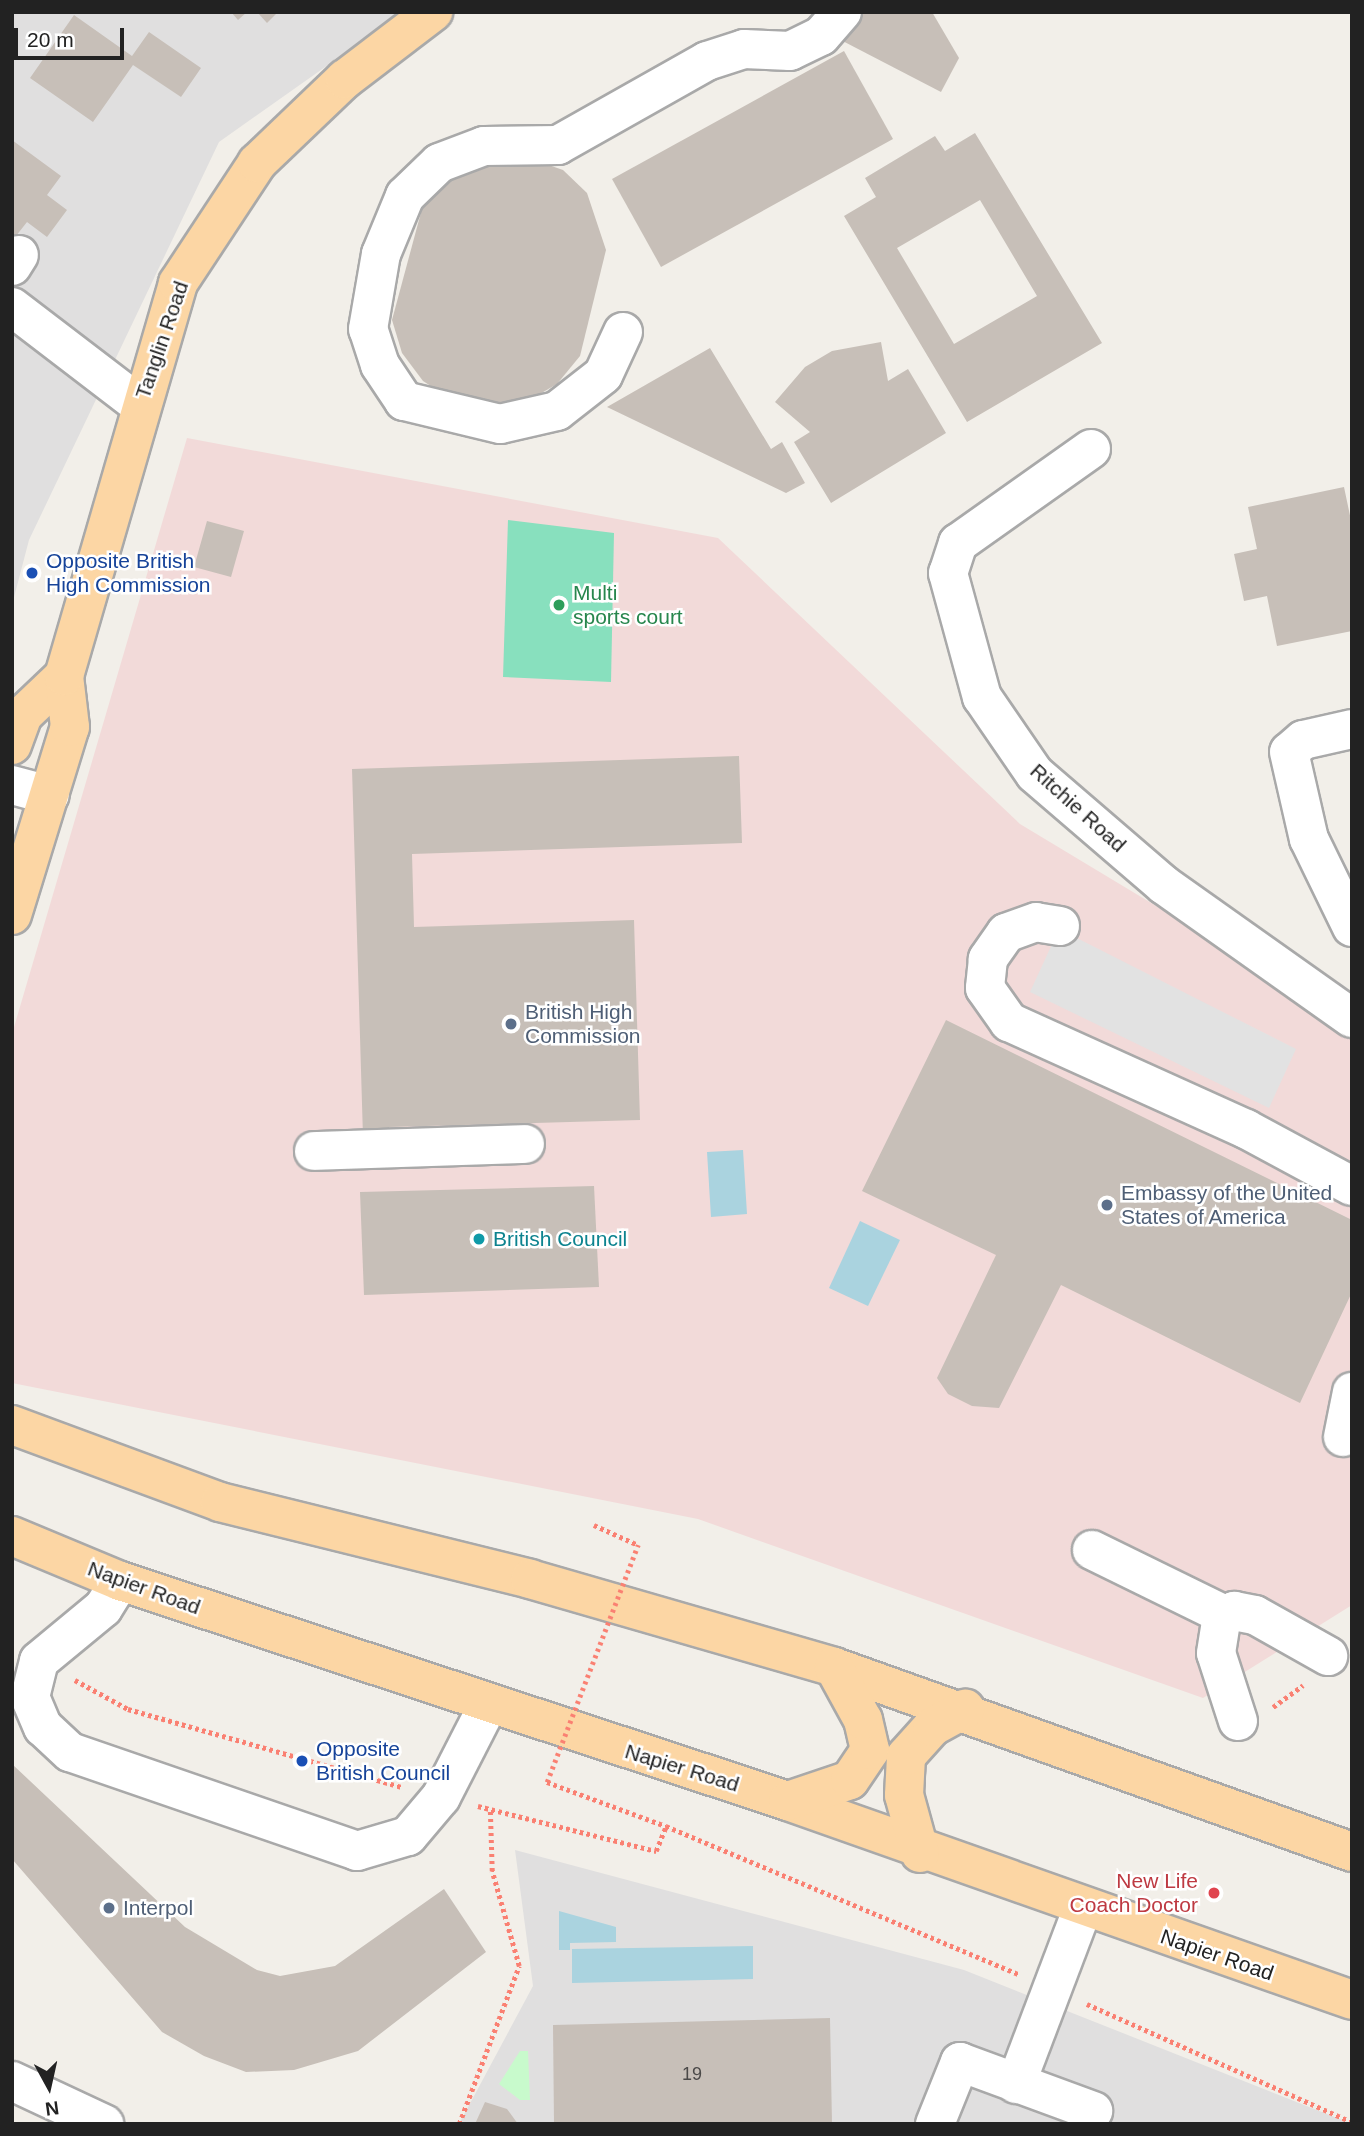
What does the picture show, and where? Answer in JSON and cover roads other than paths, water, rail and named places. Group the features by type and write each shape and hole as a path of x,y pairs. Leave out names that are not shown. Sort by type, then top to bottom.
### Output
{"main road":[{"name":"Tanglin Road","path":"12,915 70,727 64,676 140,405 178,283 257,163 345,79 433,12"},
{"path":"12,745 23,715 64,676"},
{"path":"12,1425 220,1502 530,1579 834,1667 965,1709 1352,1852"},
{"name":"Napier Road","path":"12,1536 120,1581 487,1707 788,1801 920,1853 1352,2000"},
{"path":"788,1801 850,1780 870,1750 863,1720 834,1667"},
{"path":"920,1853 904,1795 906,1756 932,1727 965,1709"}],"street":[{"path":"623,332 603,375 556,411 500,424 404,401 380,365 368,329 381,254 405,196 439,163 484,146 558,145 707,61 744,49 790,51 821,36 842,12"},
{"path":"12,307 140,405"},
{"name":"Ritchie Road","path":"1091,449 958,543 947,572 982,697 1035,774 1164,885 1352,1018"},
{"path":"1352,729 1303,740 1289,752 1309,839 1352,927"},
{"path":"12,785 50,795"},
{"path":"1060,926 1036,922 1006,933 988,958 985,988 1009,1023 1246,1129 1352,1186"},
{"path":"314,1151 526,1144"},
{"path":"1343,1437 1352,1392"},
{"path":"1092,1550 1227,1616 1255,1615 1285,1626 1320,1667"},
{"path":"120,1581 103,1608 39,1661 30,1697 43,1727 70,1752 357,1851 408,1836 440,1797 487,1707"},
{"path":"1227,1616 1221,1620 1216,1653 1253,1716"},
{"path":"1016,2084 1082,1910"},
{"path":"935,2124 960,2063 1093,2111"},
{"path":"12,2081 104,2124"}],"water":[{"path":"743,1150 747,1214 711,1217 707,1152"},
{"path":"860,1221 900,1240 868,1306 829,1288"},
{"path":"559,1911 616,1927 616,1942 570,1943 570,1950 559,1950"},
{"path":"753,1946 753,1979 572,1983 572,1949"}],"place":[{"name":"Opposite British High Commission","path":"32,573"},
{"name":"Multi sports court","path":"559,605"},
{"name":"British High Commission","path":"511,1024"},
{"name":"Embassy of the United States of America","path":"1107,1205"},
{"name":"British Council","path":"479,1239"},
{"name":"Opposite British Council","path":"302,1761"},
{"name":"New Life Coach Doctor","path":"1214,1893"},
{"name":"Interpol","path":"109,1908"}]}
